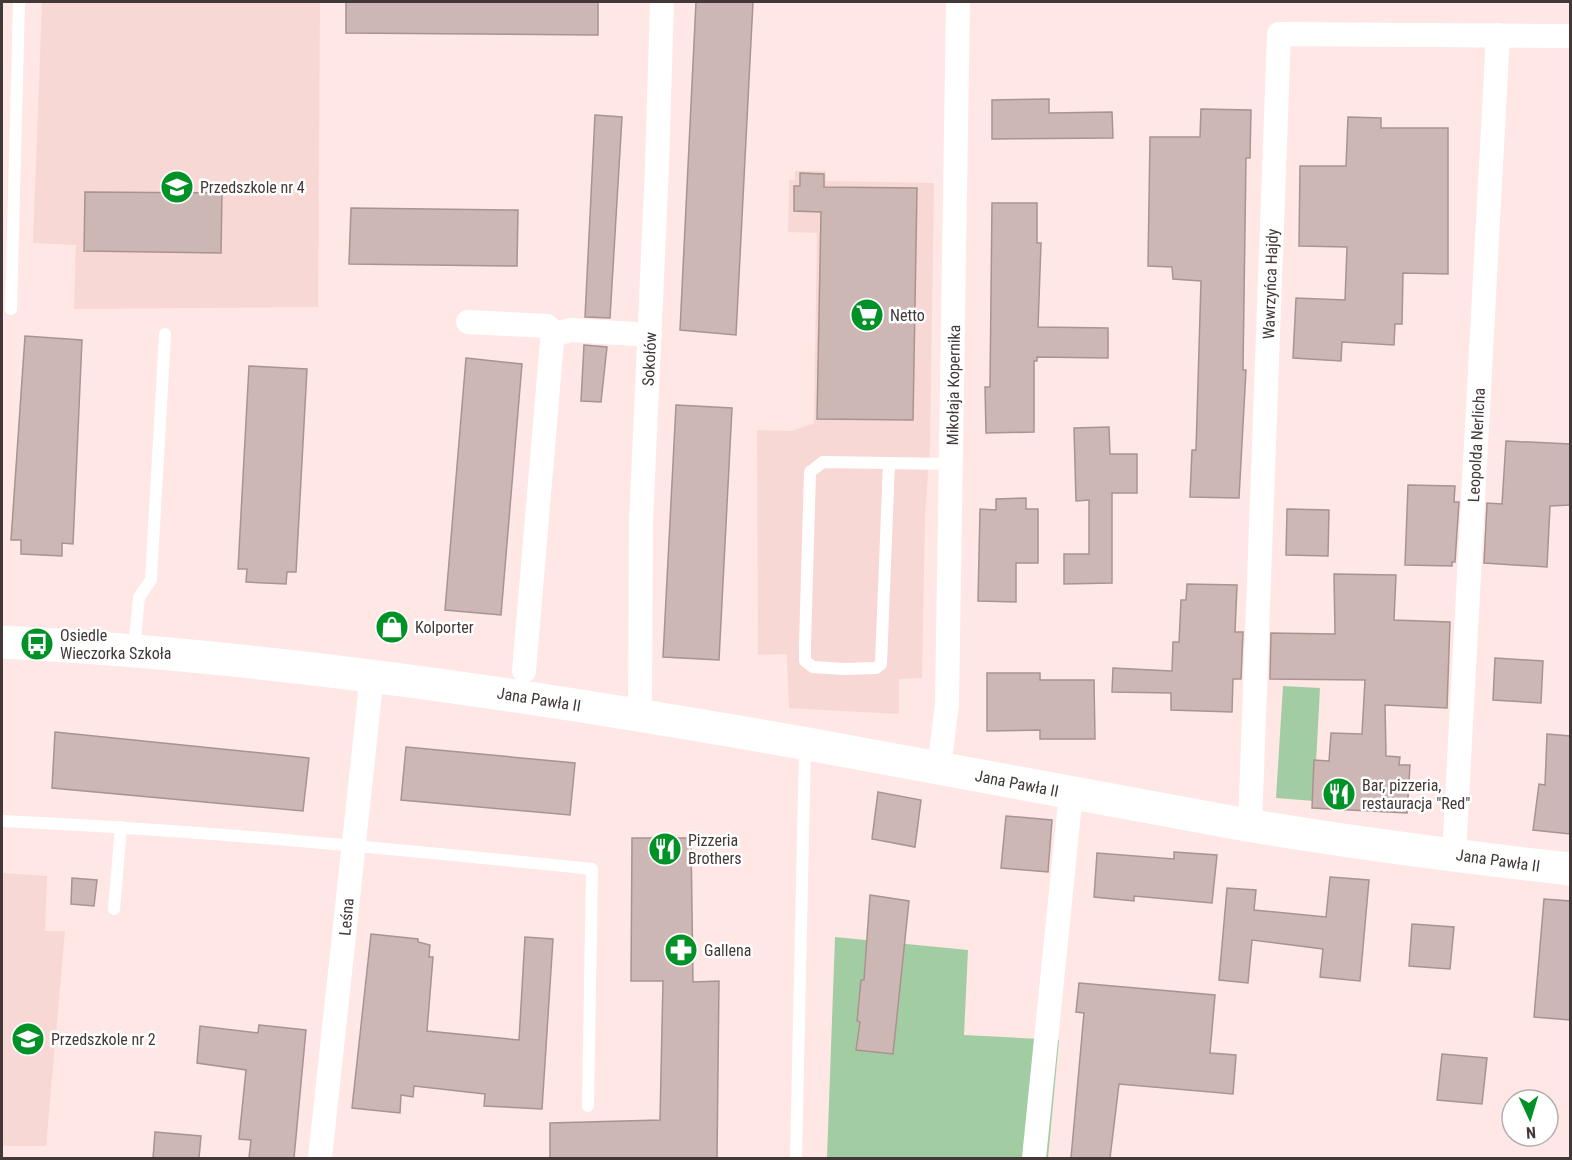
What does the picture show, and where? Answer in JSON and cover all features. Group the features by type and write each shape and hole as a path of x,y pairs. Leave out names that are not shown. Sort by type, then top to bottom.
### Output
{"street":[{"name":"Sokołów","path":"640,716 641,522 662,2"},
{"name":"Mikołaja Kopernika","path":"939,768 947,704 958,2"},
{"name":"Wawrzyńca Hajdy","path":"1250,825 1279,34 1570,36"},
{"name":"Leopolda Nerlicha","path":"1454,854 1498,35"},
{"path":"468,322 547,326 557,334"},
{"path":"524,671 552,341 557,334 570,330 650,336"},
{"name":"Jana Pawła II","path":"2,642 372,675 805,743 1250,825 1570,869"},
{"name":"Leśna","path":"320,1158 372,675"},
{"name":"Jana Pawła II","path":"1034,1158 1071,793"}],"lane":[{"path":"11,309 19,2"},
{"path":"134,652 139,597 151,580 165,334"},
{"path":"889,463 881,664 868,669 813,668 805,661 810,472 823,462 889,463 951,464"},
{"path":"796,1158 805,743"},
{"path":"2,821 122,827 353,844 592,869 588,1106"},
{"path":"114,909 122,827"}],"shaded area":[{"name":"Przedszkole nr 4","path":"42,2 320,2 318,307 74,309 76,245 33,243"},
{"path":"795,171 826,171 826,181 934,183 930,446 925,515 922,678 899,679 899,714 789,708 787,654 758,655 757,430 792,431 814,423 817,233 788,232 789,180 795,180"},
{"name":"Przedszkole nr 2","path":"2,873 47,876 45,931 65,931 46,1146 2,1146"}],"green space":[{"path":"1283,686 1320,688 1314,801 1276,798"},
{"path":"835,937 968,950 964,1035 1059,1040 1048,1158 827,1158"}],"building":[{"path":"346,2 598,2 598,35 346,33"},
{"path":"696,2 753,2 736,335 680,330"},
{"path":"1049,99 1049,113 1112,112 1113,138 992,139 992,100"},
{"path":"1201,109 1251,110 1250,158 1246,158 1243,370 1246,370 1239,498 1190,497 1192,450 1196,450 1201,281 1173,279 1172,267 1148,266 1150,137 1200,137"},
{"path":"595,115 622,117 610,318 585,317"},
{"path":"1348,117 1381,118 1381,128 1448,128 1448,274 1403,273 1402,324 1395,324 1394,345 1342,342 1341,361 1293,358 1296,298 1345,300 1347,247 1299,246 1300,166 1346,166"},
{"name":"Netto","path":"800,173 824,174 824,187 917,188 913,420 817,419 821,212 794,211 794,186 800,186"},
{"path":"85,192 222,193 221,253 84,251"},
{"path":"992,203 1037,203 1037,243 1041,243 1038,327 1108,328 1108,358 1037,357 1037,361 1034,361 1034,432 986,433 985,387 990,387"},
{"path":"351,208 518,210 517,266 349,264"},
{"path":"25,336 82,340 73,544 62,543 62,556 21,554 21,540 11,540"},
{"path":"584,345 607,347 601,402 581,401"},
{"path":"466,358 522,364 501,615 445,610"},
{"path":"249,366 307,369 296,572 287,572 286,584 246,582 247,569 238,569"},
{"path":"676,405 732,408 719,660 663,657"},
{"path":"1109,427 1110,454 1137,454 1137,493 1112,493 1112,583 1064,584 1064,554 1089,554 1089,500 1076,501 1074,428"},
{"path":"1506,441 1570,444 1570,505 1550,506 1547,567 1484,563 1487,503 1502,504"},
{"path":"1408,485 1455,486 1454,502 1459,502 1455,562 1452,562 1452,566 1405,565"},
{"path":"1026,498 1026,509 1038,509 1038,563 1016,563 1016,602 978,601 980,509 996,510 996,499"},
{"path":"1287,509 1329,510 1328,556 1286,555"},
{"path":"1334,574 1396,575 1394,620 1450,622 1447,708 1385,705 1386,756 1400,757 1399,765 1410,765 1407,813 1312,808 1314,760 1329,761 1331,733 1362,734 1365,680 1270,679 1271,633 1335,634"},
{"path":"1187,584 1237,585 1235,632 1243,632 1241,679 1233,679 1232,712 1171,710 1171,693 1112,692 1113,668 1172,671 1173,642 1179,642 1181,600 1186,600"},
{"path":"1495,658 1543,661 1541,703 1493,700"},
{"path":"987,673 1040,673 1040,680 1094,680 1095,739 1040,739 1040,730 987,731"},
{"path":"55,732 309,758 303,811 52,788"},
{"path":"1547,734 1570,736 1570,834 1533,830 1539,784 1545,785"},
{"path":"406,747 575,763 570,815 401,800"},
{"path":"878,792 921,800 915,847 872,839"},
{"path":"1006,816 1052,820 1048,872 1001,868"},
{"path":"632,838 691,838 693,982 719,981 717,1158 550,1158 550,1123 660,1120 663,981 631,981"},
{"path":"1174,852 1217,855 1212,903 1134,896 1134,901 1094,897 1097,853 1174,859"},
{"path":"1330,877 1369,880 1360,981 1320,977 1323,949 1252,940 1248,983 1219,980 1227,888 1256,890 1254,910 1326,917"},
{"path":"72,878 97,880 94,906 71,904"},
{"path":"870,895 909,901 893,1054 856,1050"},
{"path":"1544,899 1570,901 1570,1020 1534,1017"},
{"path":"1412,924 1454,927 1450,969 1409,966"},
{"path":"371,934 418,939 418,942 430,945 429,957 433,957 427,1031 519,1040 525,937 553,939 542,1109 484,1106 485,1094 414,1086 413,1097 401,1095 400,1113 352,1108"},
{"path":"1079,983 1215,995 1210,1053 1236,1055 1233,1094 1119,1084 1110,1158 1071,1158 1084,1013 1076,1012"},
{"path":"259,1025 306,1030 294,1158 249,1158 251,1140 239,1139 246,1070 197,1063 200,1026 258,1033"},
{"path":"1442,1054 1487,1058 1482,1104 1437,1100"},
{"path":"155,1132 201,1136 199,1158 153,1158"}],"place":[{"name":"Przedszkole nr 4","path":"177,187"},
{"name":"Netto","path":"867,315"},
{"name":"Kolporter","path":"392,627"},
{"name":"Osiedle Wieczorka Szkoła","path":"37,644"},
{"name":"Bar, pizzeria, restauracja \"Red\"","path":"1339,794"},
{"name":"Pizzeria Brothers","path":"665,849"},
{"name":"Gallena","path":"681,950"},
{"name":"Przedszkole nr 2","path":"28,1039"}]}
